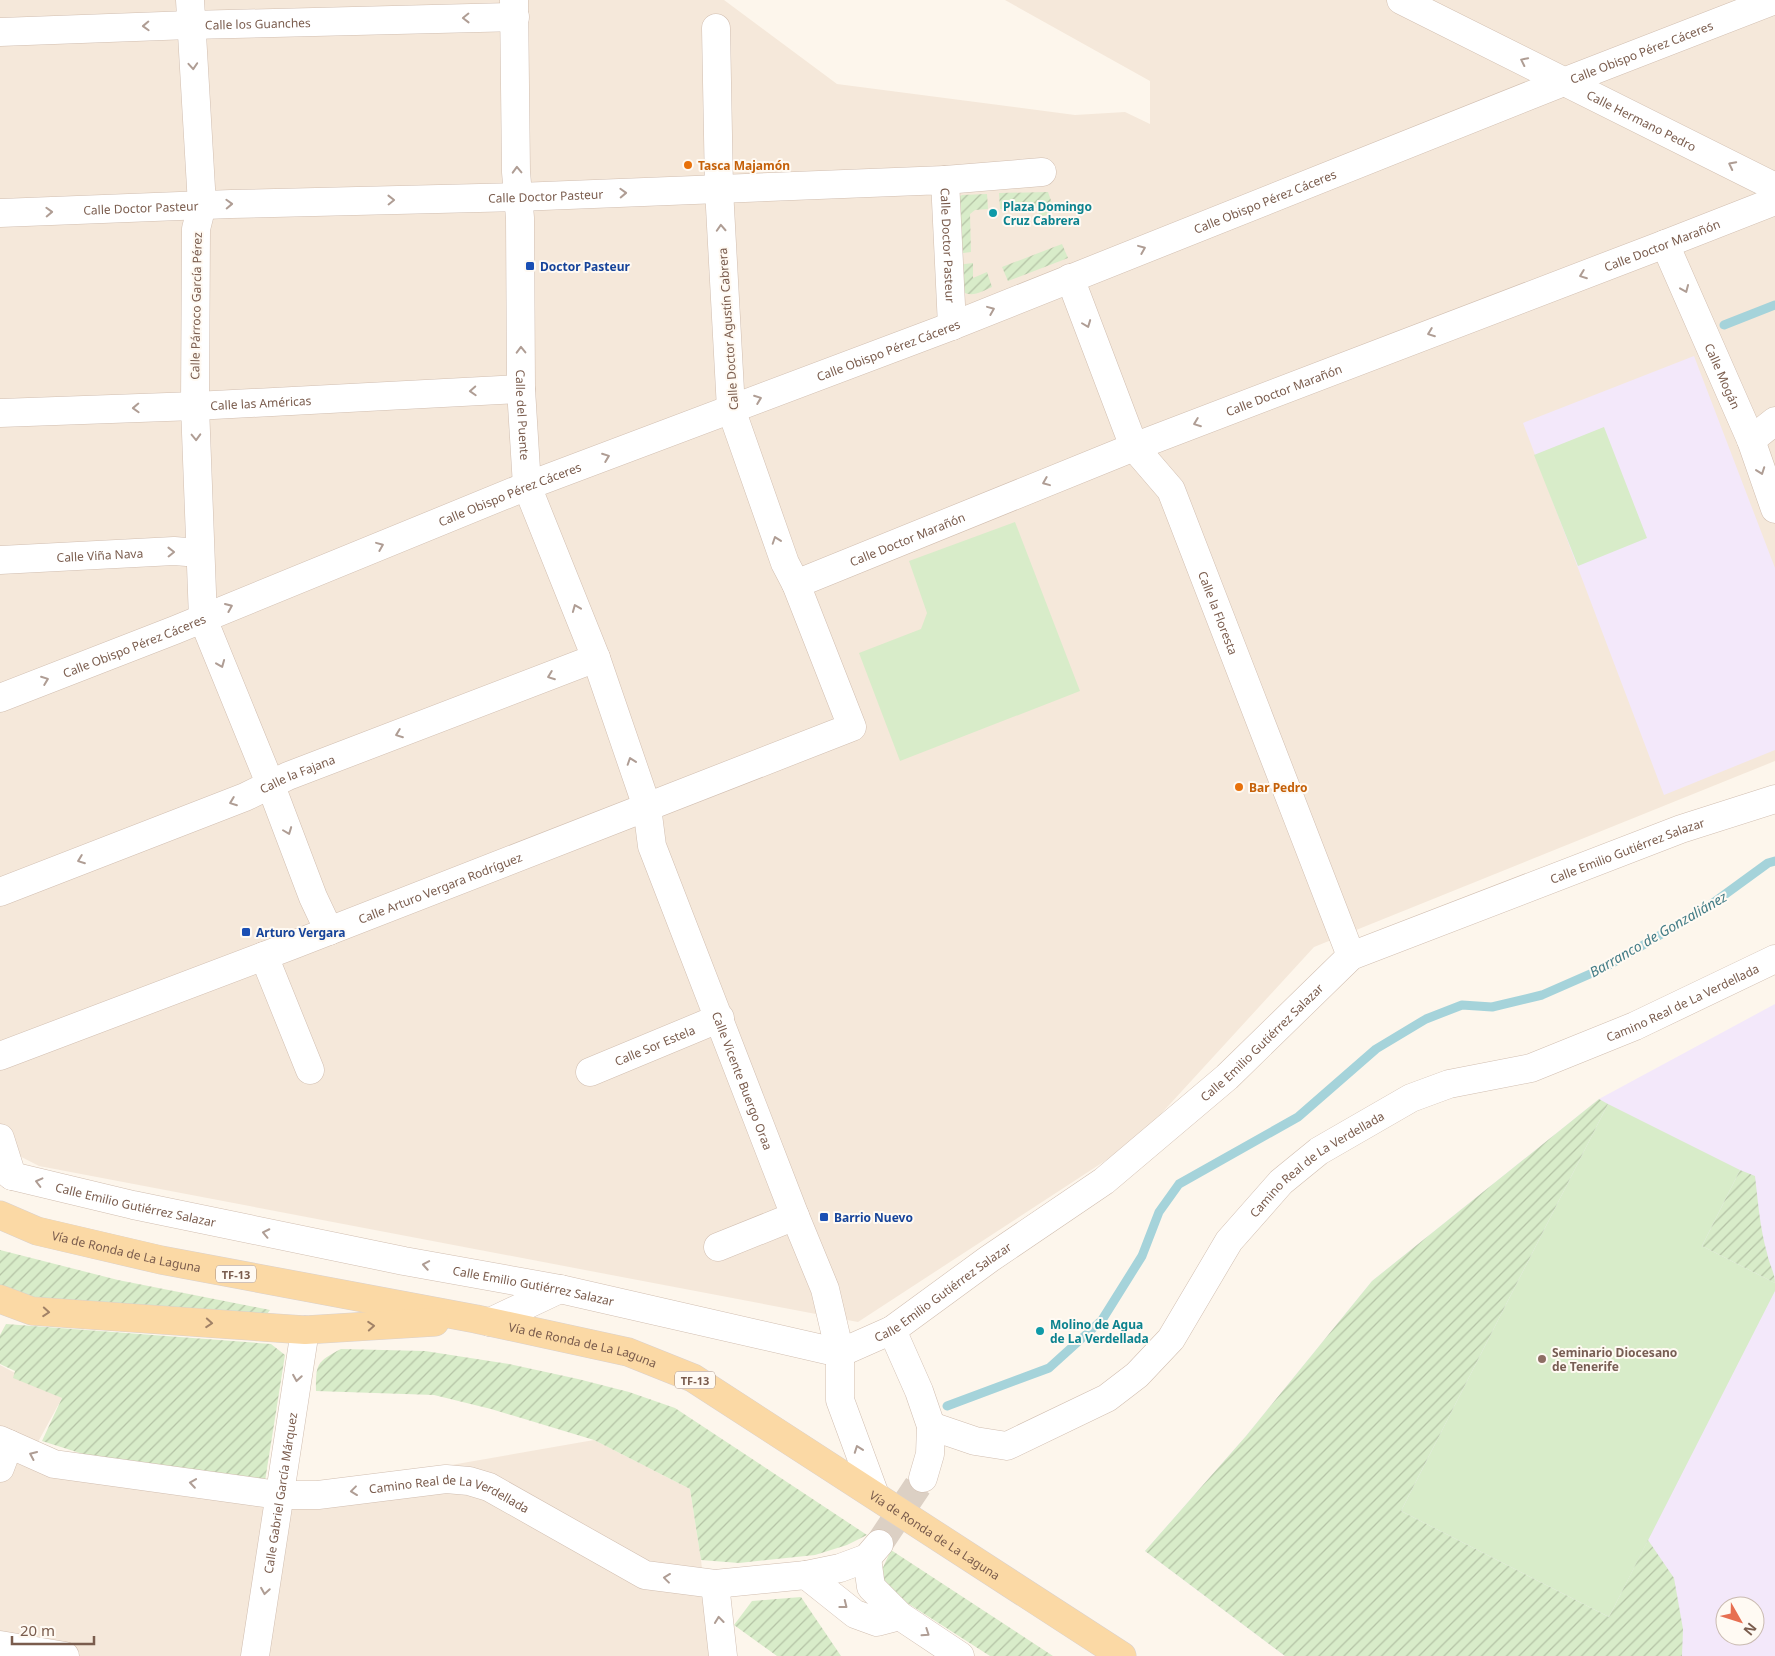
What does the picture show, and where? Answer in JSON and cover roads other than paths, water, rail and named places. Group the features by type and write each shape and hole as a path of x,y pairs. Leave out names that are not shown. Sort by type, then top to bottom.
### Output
{"main road":[{"name":"Vía de Ronda de La Laguna","path":"0,1215 37,1231 161,1260 483,1320 628,1352 693,1378 1122,1656"},
{"path":"0,1298 32,1311 305,1330 483,1320"}],"street":[{"name":"Calle Hermano Pedro","path":"1401,0 1775,187"},
{"name":"Calle Obispo Pérez Cáceres","path":"0,698 203,618 527,486 952,326 1566,81 1775,0"},
{"name":"Calle los Guanches","path":"0,32 190,12 514,8"},
{"name":"Calle del Puente","path":"514,8 521,389 527,486 596,658 647,807"},
{"name":"Calle Párroco García Pérez","path":"190,12 202,206 196,229 195,406 203,618 329,931"},
{"name":"Calle Doctor Agustín Cabrera","path":"716,28 719,189 731,409 785,563 796,584 852,727"},
{"path":"945,180 1042,172"},
{"name":"Calle Doctor Pasteur","path":"0,213 518,197 945,180 952,326"},
{"name":"Calle Doctor Marañón","path":"796,584 1134,447 1775,201"},
{"name":"Calle Mogán","path":"1666,244 1751,440 1775,509"},
{"name":"Calle la Floresta","path":"1070,278 1134,447 1171,490 1351,956"},
{"name":"Calle las Américas","path":"0,413 195,406 521,389"},
{"path":"1751,440 1775,421"},
{"name":"Calle Viña Nava","path":"0,560 174,551 200,553"},
{"name":"Calle la Fajana","path":"0,892 271,786 288,776 596,658"},
{"name":"Calle Arturo Vergara Rodríguez","path":"0,1056 329,931 852,727"},
{"name":"Calle Emilio Gutiérrez Salazar","path":"6,1171 132,1205 404,1261 560,1289 840,1353 892,1330 989,1259 1104,1181 1227,1077 1351,956 1681,829 1775,799"},
{"name":"Calle Vicente Buergo Oraa","path":"647,807 652,846 825,1289 840,1353 840,1400 875,1495"},
{"path":"264,956 310,1070"},
{"name":"Camino Real de La Verdellada","path":"932,1426 975,1441 1008,1446 1107,1398 1137,1375 1171,1339 1229,1241 1281,1182 1319,1151 1411,1098 1449,1084 1531,1068 1635,1026 1775,959"},
{"name":"Calle Sor Estela","path":"590,1072 720,1018"},
{"path":"0,1138 6,1171"},
{"path":"718,1247 795,1216"},
{"path":"483,1320 560,1289"},
{"name":"Calle Gabriel García Márquez","path":"255,1656 305,1330"},
{"path":"892,1330 932,1426 930,1454 923,1478"},
{"name":"Camino Real de La Verdellada","path":"3,1451 54,1464 279,1495 318,1495 446,1479 469,1481 489,1487 645,1575 715,1584 806,1575 840,1568 873,1551 872,1587 900,1616"},
{"path":"806,1575 855,1614 877,1622 900,1616 960,1656"},
{"path":"715,1584 723,1656"},
{"path":"0,1645 65,1656"}],"waterway":[{"path":"1724,325 1775,305"},
{"name":"Barranco de Gonzaliánez","path":"947,1406 1049,1368 1102,1320 1142,1256 1159,1212 1179,1184 1298,1117 1376,1049 1426,1019 1462,1005 1492,1007 1542,995 1606,967 1709,906 1768,863 1775,861"}],"tunnel":[{"path":"879,1544 923,1478"}],"place":[{"name":"Tasca Majamón","path":"688,165"},
{"name":"Plaza Domingo Cruz Cabrera","path":"993,213"},
{"name":"Doctor Pasteur","path":"530,266"},
{"name":"Bar Pedro","path":"1239,787"},
{"name":"Arturo Vergara","path":"246,932"},
{"name":"Barrio Nuevo","path":"824,1217"},
{"name":"Molino de Agua de La Verdellada","path":"1040,1331"},
{"name":"Seminario Diocesano de Tenerife","path":"1542,1359"}]}
